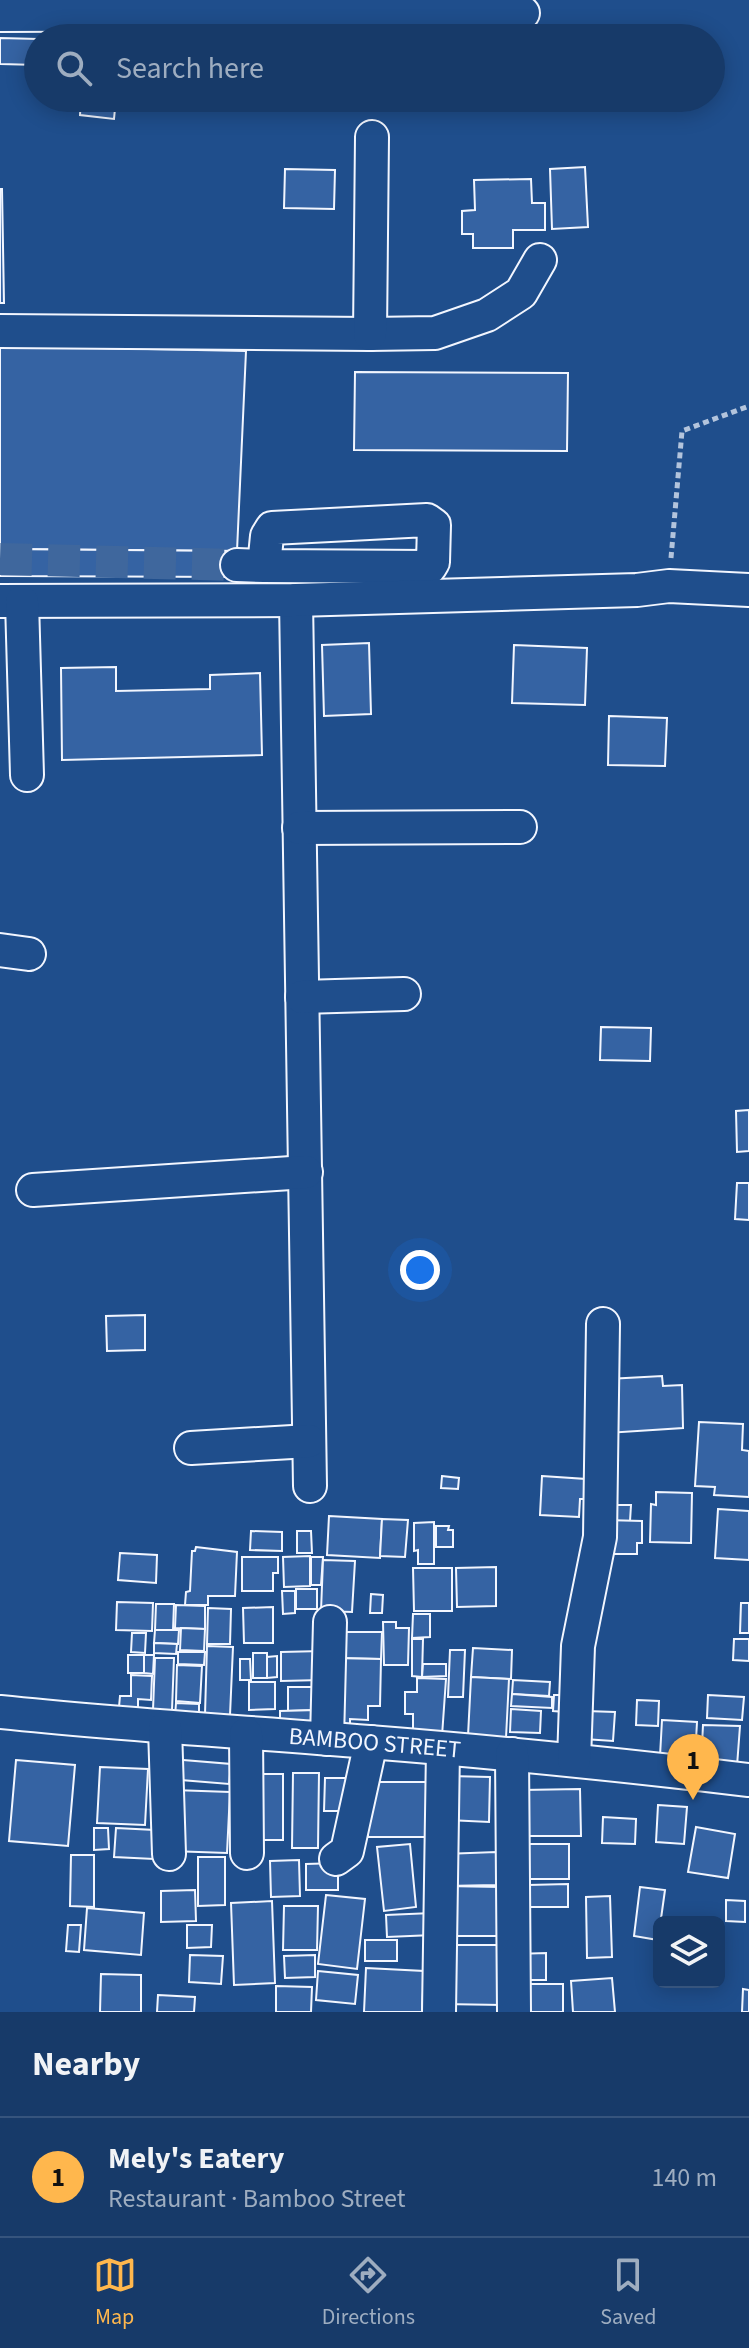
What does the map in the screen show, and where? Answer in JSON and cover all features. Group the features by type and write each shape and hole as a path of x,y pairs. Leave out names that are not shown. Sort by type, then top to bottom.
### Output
{"street":[{"path":"0,15 523,13"},
{"path":"370,334 372,137"},
{"path":"0,331 435,333 487,315 521,293 540,260"},
{"path":"427,520 434,525 433,562 430,567 251,566 272,528 427,520"},
{"path":"27,775 11,602 296,600 637,590 669,586 749,590"},
{"path":"296,600 310,1486"},
{"path":"299,828 520,827"},
{"path":"302,997 404,994"},
{"path":"33,1190 306,1172"},
{"path":"574,1760 578,1646 600,1537 603,1324"},
{"path":"191,1448 309,1441"},
{"path":"327,1739 330,1622"},
{"name":"BAMBOO STREET","path":"0,1712 165,1728 512,1754 749,1780"},
{"path":"165,1728 169,1854"},
{"path":"246,1734 247,1853"},
{"path":"336,1859 347,1851 371,1742"},
{"path":"439,2012 443,1749"},
{"path":"512,1754 514,2012"}],"path":[{"path":"669,586 682,431 749,406"}],"building":[{"path":"0,38 24,39 24,65 0,64"},
{"path":"80,112 115,112 114,119 80,115"},
{"path":"585,167 588,227 552,229 550,169"},
{"path":"285,169 335,170 334,209 284,208"},
{"path":"531,179 532,203 545,203 545,230 513,230 513,248 473,248 473,234 462,234 462,211 475,210 474,180"},
{"path":"2,189 4,303 0,303"},
{"path":"0,346 246,351 237,551 0,549"},
{"path":"355,372 568,373 567,451 354,450"},
{"path":"0,549 237,551 237,577 0,576"},
{"path":"369,643 371,714 324,716 322,645"},
{"path":"514,645 587,648 585,705 512,703"},
{"path":"116,667 116,691 210,689 210,675 260,673 262,755 62,760 61,668"},
{"path":"609,716 667,718 665,766 608,765"},
{"path":"601,1027 651,1028 650,1061 600,1060"},
{"path":"749,1110 749,1151 737,1152 736,1111"},
{"path":"737,1183 749,1183 749,1220 735,1219"},
{"path":"145,1315 145,1350 107,1351 106,1316"},
{"path":"662,1376 663,1386 682,1385 683,1428 607,1433 608,1379"},
{"path":"699,1422 743,1424 742,1450 749,1451 749,1497 714,1495 715,1487 695,1486"},
{"path":"442,1476 459,1478 458,1489 441,1488"},
{"path":"542,1476 586,1479 579,1517 540,1515"},
{"path":"656,1492 692,1493 691,1543 650,1542 651,1504 656,1505"},
{"path":"608,1505 631,1505 630,1521 607,1521"},
{"path":"718,1509 749,1511 749,1560 715,1558"},
{"path":"329,1516 382,1519 380,1558 327,1555"},
{"path":"382,1519 408,1520 405,1557 380,1556"},
{"path":"605,1520 642,1521 642,1543 637,1543 637,1554 606,1554"},
{"path":"434,1522 434,1564 418,1564 418,1550 414,1551 414,1523"},
{"path":"436,1526 449,1526 448,1530 453,1530 453,1547 436,1547"},
{"path":"251,1531 282,1532 282,1551 250,1550"},
{"path":"297,1531 311,1531 312,1553 297,1553"},
{"path":"196,1547 237,1552 235,1596 208,1596 208,1605 185,1605 186,1592 190,1591 192,1551"},
{"path":"120,1553 157,1555 156,1583 118,1580"},
{"path":"310,1556 310,1586 284,1587 283,1557"},
{"path":"242,1557 278,1557 278,1573 273,1573 273,1591 242,1591"},
{"path":"311,1557 323,1557 321,1585 311,1585"},
{"path":"323,1560 355,1561 352,1612 321,1611"},
{"path":"496,1567 496,1606 457,1607 456,1568"},
{"path":"413,1568 452,1568 452,1611 414,1611"},
{"path":"296,1589 317,1589 317,1609 296,1609"},
{"path":"282,1591 295,1591 295,1613 283,1614"},
{"path":"371,1594 383,1595 382,1613 370,1613"},
{"path":"117,1602 153,1603 152,1631 116,1630"},
{"path":"741,1603 749,1603 749,1633 740,1633"},
{"path":"156,1604 174,1604 173,1630 155,1630"},
{"path":"176,1605 205,1606 205,1629 175,1628"},
{"path":"273,1607 273,1643 244,1643 243,1608"},
{"path":"208,1608 231,1609 230,1644 207,1644"},
{"path":"413,1614 430,1614 430,1637 412,1638"},
{"path":"383,1622 396,1622 396,1628 409,1628 408,1665 384,1665"},
{"path":"181,1628 205,1629 204,1651 180,1650"},
{"path":"155,1630 179,1630 178,1644 154,1643"},
{"path":"338,1632 382,1632 381,1659 337,1658"},
{"path":"132,1633 146,1633 145,1653 131,1652"},
{"path":"412,1639 423,1639 422,1677 412,1676"},
{"path":"734,1639 749,1639 749,1661 733,1660"},
{"path":"154,1643 177,1644 176,1654 154,1653"},
{"path":"207,1646 233,1647 230,1715 205,1714"},
{"path":"473,1648 512,1650 511,1679 471,1677"},
{"path":"450,1650 465,1650 463,1697 448,1697"},
{"path":"322,1651 322,1680 281,1681 281,1652"},
{"path":"178,1652 205,1652 204,1665 178,1664"},
{"path":"253,1653 267,1653 267,1678 253,1678"},
{"path":"128,1655 144,1655 144,1673 128,1673"},
{"path":"144,1655 154,1655 153,1674 144,1673"},
{"path":"277,1656 277,1677 267,1678 267,1657"},
{"path":"155,1658 174,1658 172,1710 153,1710"},
{"path":"333,1658 381,1659 380,1706 368,1706 368,1720 350,1719 350,1724 332,1724"},
{"path":"240,1659 250,1659 251,1680 240,1680"},
{"path":"423,1664 446,1664 446,1676 422,1677"},
{"path":"177,1665 202,1666 200,1703 176,1701"},
{"path":"131,1675 152,1676 151,1700 138,1699 138,1708 119,1707 120,1696 131,1696"},
{"path":"471,1677 509,1679 506,1738 468,1736"},
{"path":"417,1678 446,1679 442,1736 413,1735 413,1714 405,1714 405,1692 417,1692"},
{"path":"513,1680 550,1682 549,1696 512,1694"},
{"path":"249,1682 275,1682 275,1709 249,1710"},
{"path":"288,1687 313,1687 314,1710 288,1711"},
{"path":"512,1694 552,1697 552,1708 511,1706"},
{"path":"554,1695 566,1695 565,1712 553,1711"},
{"path":"708,1695 744,1697 742,1720 707,1718"},
{"path":"637,1700 659,1701 658,1726 636,1725"},
{"path":"176,1703 199,1704 199,1717 175,1716"},
{"path":"511,1709 541,1711 540,1733 510,1732"},
{"path":"317,1710 317,1726 280,1727 280,1711"},
{"path":"586,1711 615,1712 613,1741 584,1739"},
{"path":"662,1720 697,1722 695,1758 660,1756"},
{"path":"703,1725 740,1726 737,1766 701,1765"},
{"path":"171,1759 231,1764 229,1784 169,1779"},
{"path":"16,1760 75,1765 68,1846 9,1841"},
{"path":"100,1767 148,1769 145,1825 97,1823"},
{"path":"293,1773 319,1773 318,1848 292,1848"},
{"path":"254,1774 283,1774 283,1840 255,1840"},
{"path":"449,1776 490,1777 489,1822 448,1820"},
{"path":"325,1778 351,1778 350,1811 324,1811"},
{"path":"368,1782 434,1782 434,1837 368,1837"},
{"path":"580,1789 581,1836 523,1836 522,1790"},
{"path":"173,1790 230,1792 227,1853 170,1851"},
{"path":"658,1805 687,1807 684,1844 656,1842"},
{"path":"603,1817 636,1819 635,1844 602,1843"},
{"path":"696,1827 735,1834 728,1878 688,1872"},
{"path":"94,1828 108,1828 109,1849 94,1850"},
{"path":"116,1828 155,1830 154,1859 114,1857"},
{"path":"410,1844 416,1907 384,1911 377,1847"},
{"path":"528,1844 569,1844 569,1879 528,1879"},
{"path":"496,1852 496,1885 445,1886 444,1854"},
{"path":"71,1855 94,1855 94,1907 70,1906"},
{"path":"198,1857 225,1857 225,1905 198,1906"},
{"path":"299,1860 300,1896 271,1897 270,1861"},
{"path":"338,1863 338,1890 306,1890 306,1864"},
{"path":"568,1884 568,1907 528,1907 528,1885"},
{"path":"444,1886 501,1887 501,1936 444,1936"},
{"path":"640,1887 665,1890 661,1916 653,1916 653,1939 634,1936"},
{"path":"195,1890 196,1921 161,1922 161,1891"},
{"path":"326,1895 365,1899 357,1969 318,1964"},
{"path":"610,1896 612,1957 587,1958 586,1897"},
{"path":"726,1900 745,1901 745,1922 726,1921"},
{"path":"272,1901 275,1983 234,1985 231,1903"},
{"path":"284,1906 318,1906 317,1950 283,1950"},
{"path":"87,1908 144,1913 141,1955 84,1950"},
{"path":"432,1913 433,1935 387,1937 386,1915"},
{"path":"68,1925 81,1925 79,1952 66,1951"},
{"path":"187,1925 212,1925 211,1947 187,1948"},
{"path":"365,1940 397,1940 397,1961 365,1961"},
{"path":"442,1945 502,1945 502,2005 442,2004"},
{"path":"546,1953 546,1980 515,1980 515,1954"},
{"path":"190,1955 223,1956 221,1984 189,1982"},
{"path":"315,1955 315,1977 285,1978 284,1956"},
{"path":"366,1968 424,1971 422,2012 364,2012"},
{"path":"318,1971 358,1975 355,2004 316,2000"},
{"path":"101,1974 141,1975 141,2012 100,2012"},
{"path":"612,1978 615,2012 573,2012 571,1981"},
{"path":"516,1984 563,1984 563,2012 516,2012"},
{"path":"276,1986 312,1987 311,2012 276,2012"},
{"path":"743,1989 749,1990 749,2012 742,2012"},
{"path":"158,1995 195,1997 194,2012 157,2012"}],"tunnel":[{"path":"0,559 237,565"}],"place":[{"name":"Mely's Eatery","path":"693,1800"}]}
